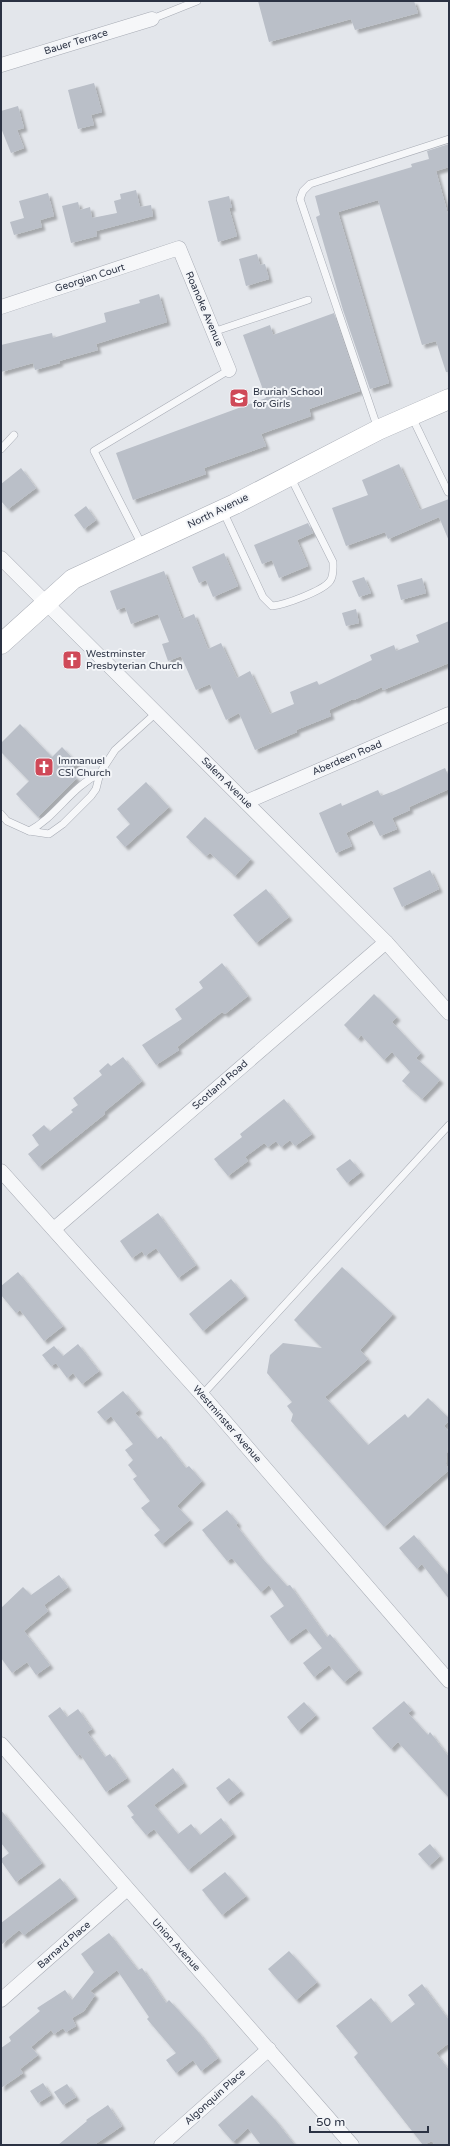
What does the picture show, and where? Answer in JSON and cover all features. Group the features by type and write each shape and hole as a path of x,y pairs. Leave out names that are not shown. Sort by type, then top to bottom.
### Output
{"main road":[{"name":"North Avenue","path":"1,644 73,579 222,510 378,430 449,398"}],"street":[{"name":"Bauer Terrace","path":"1,65 152,19"},
{"name":"Georgian Court","path":"1,307 179,248"},
{"name":"Roanoke Avenue","path":"179,248 229,370"},
{"name":"Salem Avenue","path":"1,558 386,942 447,1008"},
{"name":"Aberdeen Road","path":"246,802 449,714"},
{"name":"Scotland Road","path":"54,1229 386,942"},
{"name":"Westminster Avenue","path":"1,1171 202,1395 449,1681"},
{"name":"Union Avenue","path":"1,1744 352,2145"},
{"name":"Barnard Place","path":"1,2000 127,1889"},
{"name":"Algonquin Place","path":"161,2145 269,2049"}],"lane":[{"path":"152,19 197,1"},
{"path":"378,430 300,198 303,191 310,184 449,139"},
{"path":"213,332 308,300"},
{"path":"143,547 94,451 229,370"},
{"path":"411,415 448,492"},
{"path":"1,449 14,435"},
{"path":"222,510 263,597 272,606 282,605 324,587 331,581 333,574 333,562 290,475"},
{"path":"1,814 7,821 29,831 49,834 63,824 96,789 100,773 115,750 156,713"},
{"path":"29,831 39,826 84,781 100,773"},
{"path":"202,1395 449,1125"}],"building":[{"path":"258,1 414,1 418,13 355,30 351,19 269,42"},
{"path":"94,83 102,112 91,115 94,125 78,129 68,90"},
{"path":"18,106 24,128 17,130 24,148 11,153 1,128 1,111"},
{"path":"449,144 449,167 436,171 449,218 449,372 446,372 436,341 422,345 378,200 338,212 389,383 370,389 343,310 316,217 320,215 315,196 412,167 411,164 429,159 427,151"},
{"path":"136,190 140,207 151,205 153,216 96,231 97,236 71,243 62,206 78,202 80,210 90,207 92,218 117,213 114,201 121,199 120,194"},
{"path":"48,193 54,216 40,220 42,227 14,235 10,222 24,218 19,201"},
{"path":"229,196 232,208 229,208 237,236 218,242 208,201"},
{"path":"257,254 260,265 265,264 269,279 246,286 239,259"},
{"path":"159,294 167,322 96,344 98,350 59,361 60,363 35,370 33,363 1,372 1,345 52,333 53,338 106,322 104,313 140,303 139,300"},
{"path":"334,313 360,391 309,409 311,416 261,434 266,446 204,468 206,474 133,500 116,453 266,398 243,335 270,325 273,335"},
{"path":"399,464 420,510 449,499 449,541 439,517 388,539 385,532 346,546 332,508 368,495 362,480"},
{"path":"21,468 36,488 8,509 1,501 1,484"},
{"path":"86,506 96,520 84,529 74,515"},
{"path":"308,523 313,533 297,540 308,566 279,578 272,560 262,564 254,545"},
{"path":"224,553 238,586 213,597 206,580 199,583 192,567"},
{"path":"164,571 182,619 194,614 208,649 221,643 237,678 250,671 270,714 294,704 290,692 317,681 319,685 372,660 370,655 394,645 396,651 419,642 416,635 449,621 449,663 383,690 382,687 354,700 353,699 329,710 331,716 296,730 297,732 255,750 239,713 226,720 210,684 196,690 181,656 168,661 162,644 169,642 158,614 131,624 125,607 117,610 110,591"},
{"path":"364,577 371,593 359,597 352,581"},
{"path":"422,578 426,593 401,600 397,585"},
{"path":"356,609 359,623 346,626 342,613"},
{"name":"Immanuel CSI Church","path":"20,724 52,757 62,747 77,763 69,771 77,778 38,817 16,794 29,781 1,752 1,743"},
{"path":"445,768 449,777 449,789 409,807 410,810 392,818 397,829 380,836 372,820 346,833 352,846 336,853 319,813 341,803 342,806 378,790 381,796"},
{"path":"146,782 169,807 125,847 116,837 130,824 117,809"},
{"path":"205,817 251,859 235,876 210,853 206,856 186,837"},
{"path":"430,870 439,889 402,907 393,888"},
{"path":"266,889 289,917 256,943 233,915"},
{"path":"222,963 248,996 225,1014 222,1012 177,1047 179,1050 156,1065 142,1045 182,1019 175,1009 203,988 199,982"},
{"path":"374,994 397,1017 392,1022 421,1053 416,1058 440,1080 422,1099 402,1081 410,1072 392,1052 384,1060 361,1035 358,1039 344,1025"},
{"path":"123,1057 142,1081 104,1112 105,1114 39,1167 28,1154 39,1145 32,1135 44,1125 50,1131 73,1112 71,1110 78,1105 73,1098 102,1075 99,1071 108,1063 111,1066"},
{"path":"284,1099 312,1134 295,1146 290,1140 281,1147 276,1141 268,1147 264,1143 245,1157 248,1161 228,1176 214,1159 242,1137 240,1134"},
{"path":"350,1159 361,1172 347,1183 336,1169"},
{"path":"158,1213 196,1265 178,1278 156,1248 145,1256 142,1251 132,1258 120,1241"},
{"path":"342,1267 393,1314 360,1350 368,1359 325,1397 368,1445 405,1414 408,1418 428,1398 449,1418 449,1421 444,1426 449,1432 446,1464 449,1470 384,1527 291,1421 293,1414 287,1406 292,1402 267,1373 270,1355 283,1343 322,1348 294,1320"},
{"path":"18,1272 63,1326 44,1341 20,1310 16,1313 1,1295 1,1286"},
{"path":"231,1279 245,1296 203,1331 189,1314"},
{"path":"78,1344 99,1371 82,1384 73,1373 67,1378 56,1363 51,1366 42,1355 54,1346 63,1356"},
{"path":"123,1391 139,1410 135,1413 157,1439 161,1436 186,1468 189,1466 202,1481 177,1506 190,1520 162,1544 154,1535 160,1530 141,1508 150,1501 133,1479 137,1476 128,1465 133,1460 125,1450 133,1444 111,1416 105,1421 97,1412"},
{"path":"227,1510 238,1523 236,1525 261,1557 287,1586 290,1585 327,1637 330,1634 359,1670 344,1682 329,1665 314,1677 303,1663 322,1648 306,1628 288,1641 270,1616 284,1606 269,1585 261,1592 232,1558 227,1561 202,1530"},
{"path":"414,1535 449,1576 449,1599 422,1564 417,1569 399,1548"},
{"path":"59,1575 68,1587 44,1605 48,1611 24,1631 50,1665 36,1675 27,1662 12,1673 1,1658 1,1608 23,1587 31,1595"},
{"path":"404,1701 412,1710 408,1713 428,1735 430,1732 449,1757 449,1798 398,1742 391,1749 372,1728"},
{"path":"304,1702 316,1715 298,1731 287,1717"},
{"path":"60,1707 67,1717 78,1709 92,1729 87,1732 105,1757 110,1754 127,1778 106,1792 80,1754 77,1756 48,1716"},
{"path":"173,1768 184,1783 154,1805 178,1834 191,1824 200,1835 221,1818 233,1834 188,1870 154,1829 146,1835 131,1817 134,1815 127,1806"},
{"path":"229,1778 241,1791 227,1802 216,1788"},
{"path":"1,1810 42,1863 16,1882 1,1861 1,1859 9,1853 1,1843"},
{"path":"430,1844 440,1856 429,1866 418,1854"},
{"path":"225,1872 246,1896 222,1915 202,1890"},
{"path":"60,1878 75,1897 24,1935 19,1930 1,1945 1,1923"},
{"path":"109,1933 138,1970 142,1968 166,2003 169,2000 200,2034 218,2058 201,2071 193,2060 176,2073 166,2060 176,2053 147,2019 149,2017 117,1970 90,1991 95,1995 84,2011 72,2018 76,2026 66,2032 63,2028 54,2034 51,2030 31,2047 38,2055 20,2069 23,2073 1,2088 1,2048 11,2041 9,2037 40,2011 37,2008 65,1990 72,2000 94,1972 81,1954"},
{"path":"289,1951 317,1982 296,2000 268,1969"},
{"path":"422,1984 449,2020 449,2043 436,2053 449,2070 449,2145 435,2145 432,2141 423,2145 354,2057 358,2053 336,2026 371,1998 391,2023 415,2004 408,1995"},
{"path":"43,2083 51,2095 38,2103 30,2091"},
{"path":"67,2084 76,2097 63,2105 54,2092"},
{"path":"252,2095 276,2121 295,2145 261,2145 248,2128 233,2142 218,2125"},
{"path":"108,2105 122,2126 94,2145 58,2145 87,2121 86,2120"}],"place":[{"name":"Bruriah School for Girls","path":"239,398"},
{"name":"Westminster Presbyterian Church","path":"72,660"},
{"name":"Immanuel CSI Church","path":"44,767"}]}
